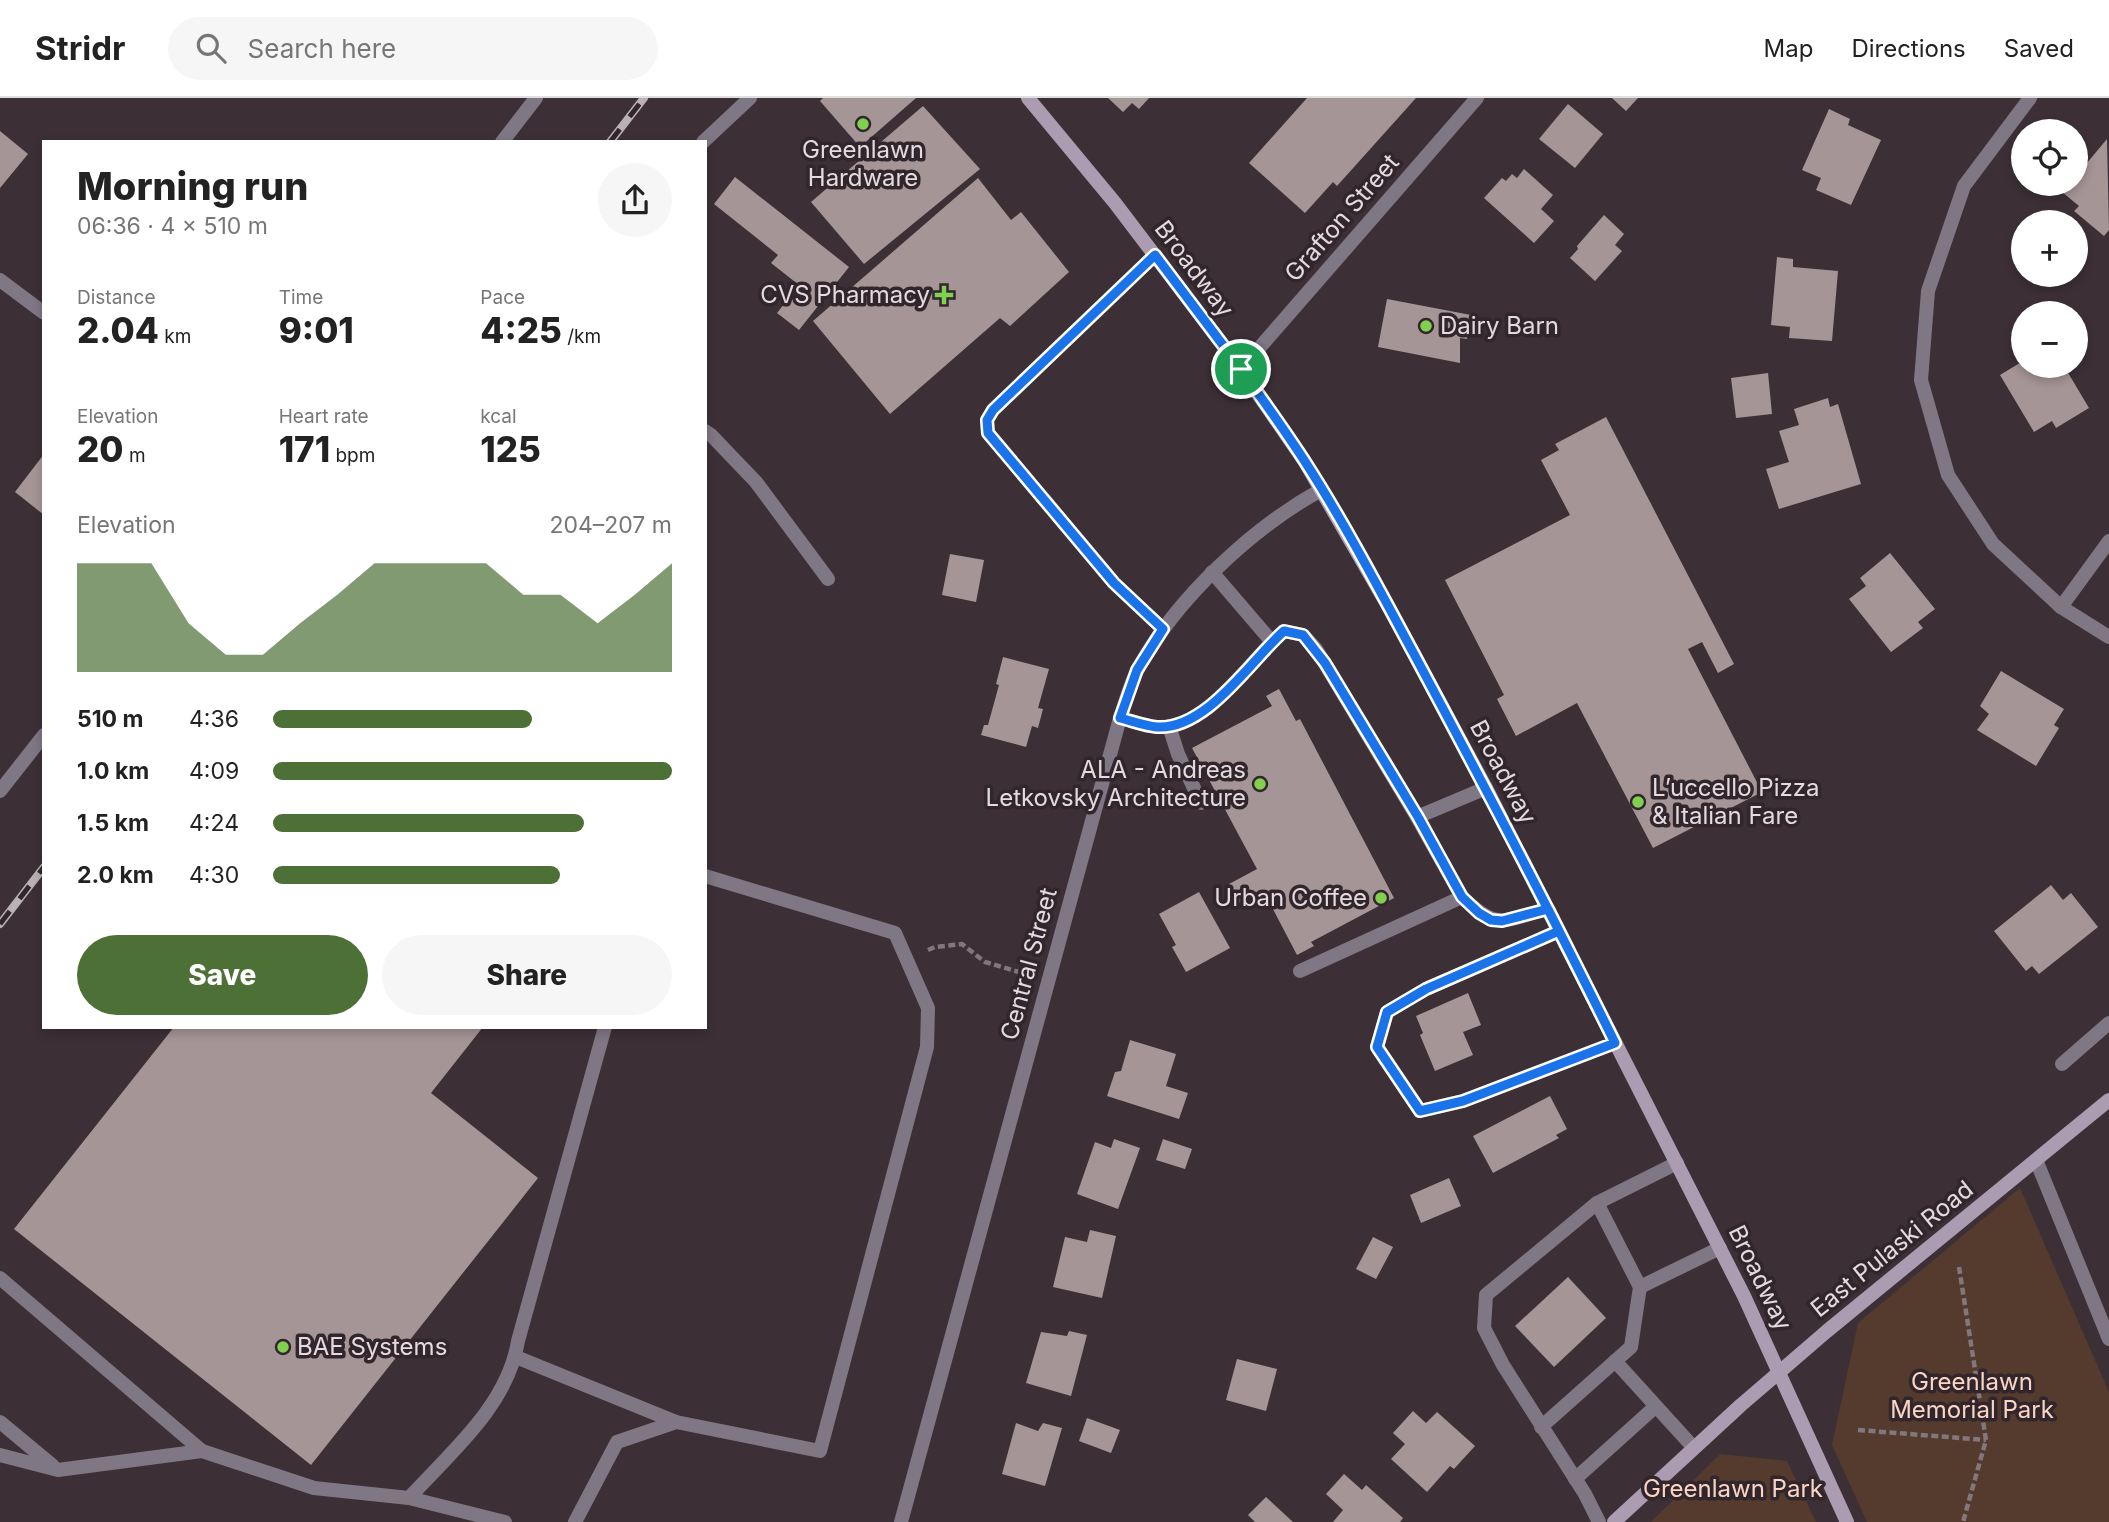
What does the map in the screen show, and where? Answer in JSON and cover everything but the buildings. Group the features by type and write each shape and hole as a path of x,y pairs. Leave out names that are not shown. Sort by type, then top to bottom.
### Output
{"main road":[{"name":"Broadway","path":"1028,98 1155,255 1241,369 1305,462 1387,604 1486,788 1720,1248 1780,1371 1847,1522"},
{"name":"East Pulaski Road","path":"1614,1522 1780,1371 2109,1100"}],"street":[{"path":"504,140 536,98"},
{"path":"705,140 750,98"},
{"name":"Grafton Street","path":"1241,369 1477,98"},
{"path":"2030,98 1964,186 1928,291 1921,380 1948,475 1993,544 2061,607 2109,637"},
{"path":"1155,255 993,410 987,420 988,433 1114,583 1163,629"},
{"path":"0,280 42,312"},
{"path":"707,433 756,482 828,579"},
{"name":"Central Street","path":"901,1522 1120,718 1137,670 1163,629 1212,572 1293,505 1321,490"},
{"path":"2061,607 2109,541"},
{"path":"1212,572 1272,642"},
{"path":"1120,718 1158,727 1169,726 1202,711 1231,689 1284,631 1303,635 1325,663 1418,817 1462,897 1491,920 1502,921 1548,909"},
{"path":"1169,726 1178,754 1200,803"},
{"path":"0,791 42,738"},
{"path":"1418,817 1486,788"},
{"path":"516,1357 676,1422 820,1451 927,1047 928,1008 895,933 707,877"},
{"path":"1300,971 1462,897"},
{"path":"1559,931 1426,989 1387,1012 1377,1047 1420,1111 1463,1101 1615,1043"},
{"path":"2062,1064 2109,1023"},
{"path":"409,1499 488,1412 516,1357 518,1341 604,1029"},
{"path":"2036,1160 2109,1339"},
{"path":"1599,1522 1503,1365 1485,1328 1486,1295 1597,1203 1677,1163"},
{"path":"1541,1427 1630,1347 1640,1287 1597,1203"},
{"path":"1640,1287 1720,1248"},
{"path":"0,1278 202,1451 314,1488 409,1499 505,1522"},
{"path":"1615,1361 1694,1448"},
{"path":"1575,1479 1655,1407"},
{"path":"0,1422 58,1470"},
{"path":"575,1522 617,1442 676,1422"},
{"path":"0,1455 58,1470 202,1451"}],"path":[{"path":"908,958 935,947 962,944 985,962 1049,978"},
{"path":"1959,1267 1986,1440 1963,1522"},
{"path":"1858,1430 1986,1440"}],"green space":[{"name":"Greenlawn Memorial Park","path":"2020,1188 2109,1392 2109,1522 1867,1522 1832,1445 1858,1323"},
{"name":"Greenlawn Park","path":"1720,1454 1787,1461 1816,1522 1651,1522"}],"railway":[{"path":"612,140 644,98"},
{"path":"0,924 42,870"}],"place":[{"name":"Greenlawn Hardware","path":"863,124"},
{"name":"CVS Pharmacy","path":"944,295"},
{"name":"Dairy Barn","path":"1426,326"},
{"name":"ALA - Andreas Letkovsky Architecture","path":"1260,784"},
{"name":"L’uccello Pizza & Italian Fare","path":"1638,802"},
{"name":"Urban Coffee","path":"1381,898"},
{"name":"BAE Systems","path":"283,1347"}],"route":[{"path":"1241,369 1155,255 993,410 987,420 988,433 1114,583 1163,629 1137,670 1120,718 1158,727 1186,720 1231,689 1284,631 1303,635 1325,663 1418,817 1462,897 1491,920 1502,921 1548,909 1559,931 1615,1043 1463,1101 1420,1111 1377,1047 1387,1012 1426,989 1559,931 1548,909 1517,848 1486,788 1387,604 1305,462 1241,369"}]}
